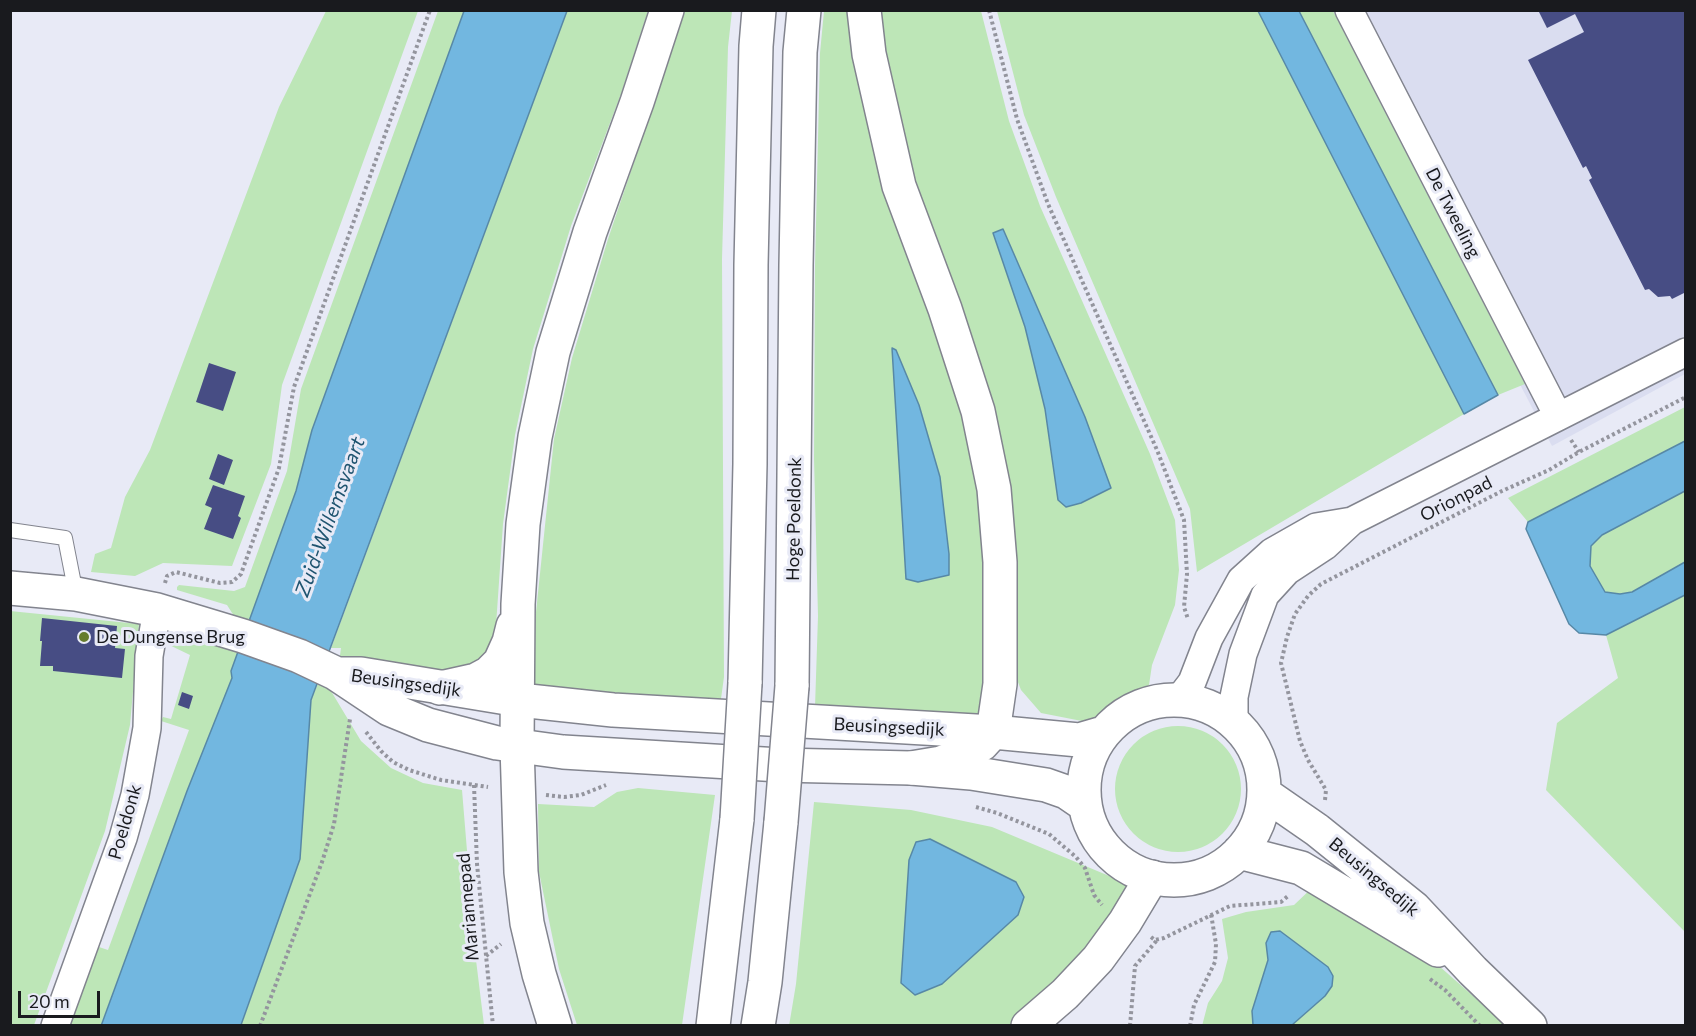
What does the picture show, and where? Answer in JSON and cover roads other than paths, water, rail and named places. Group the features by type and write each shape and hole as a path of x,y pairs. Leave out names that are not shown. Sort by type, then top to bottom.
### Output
{"main road":[{"path":"555,1026 527,924 521,872 517,746 518,604 523,524 532,459 553,352 590,232 637,102 667,10"},
{"path":"713,1026 737,819 745,683 750,464 751,265 756,46 759,10"},
{"name":"Hoge Poeldonk","path":"758,1026 765,982 781,822 792,686 796,265 800,52 804,10"},
{"path":"864,10 869,54 899,186 945,309 978,411 994,489 1000,562 1000,684 993,732 982,744 967,753 941,763 911,768"},
{"path":"10,588 76,594 157,609 299,656 335,673"},
{"path":"440,688 476,680 489,673 500,662 509,642 518,604"},
{"name":"Beusingsedijk","path":"335,673 361,674 519,700 625,711 993,732 1079,740 1103,733"},
{"name":"Beusingsedijk","path":"335,673 389,709 428,725 497,743 563,752 780,765 911,768 991,776 1046,784 1066,792 1085,805"},
{"path":"1179,699 1199,702 1234,721 1250,740 1260,762 1265,794 1254,833 1239,852 1221,867 1199,877 1175,880 1152,877 1128,868 1108,851 1093,830 1085,805 1084,779 1091,755 1103,733 1125,714 1150,702 1179,699"},
{"name":"Beusingsedijk","path":"1265,794 1317,830 1414,908 1473,971 1530,1026"},
{"name":"Beusingsedijk","path":"1239,852 1300,868 1473,971"},
{"path":"1028,1026 1065,994 1098,959 1125,922 1152,877"}],"street":[{"name":"De Tweeling","path":"1349,10 1558,417"},
{"path":"1234,721 1234,697 1244,654 1265,595 1287,571 1325,546 1352,521 1686,352"},
{"path":"1179,699 1192,682 1209,638 1240,580 1272,552 1316,527 1352,521"},
{"name":"Poeldonk","path":"56,1026 123,838 135,795 147,728 148,656 157,609"}],"lane":[{"path":"10,530 64,538 76,594"}],"water":[{"name":"Zuid-Willemsvaart","path":"464,11 567,11 311,700 300,859 241,1025 101,1026 187,791 232,678 231,671 296,491 312,430"},
{"path":"1258,11 1299,11 1498,395 1464,414"},
{"path":"1003,229 1085,417 1111,488 1081,503 1066,507 1058,500 1045,409 1025,327 993,233"},
{"path":"892,348 896,350 919,405 940,477 949,554 949,575 918,582 906,579"},
{"path":"1685,441 1685,491 1602,535 1591,546 1590,566 1605,592 1620,594 1632,592 1685,562 1685,595 1606,635 1579,633 1569,624 1526,529 1528,522"},
{"path":"930,839 1016,882 1024,897 1018,915 942,984 915,995 901,983 909,860 916,842"},
{"path":"1280,931 1328,967 1333,976 1332,986 1325,996 1292,1025 1253,1025 1252,1011 1268,960 1266,943 1271,932"}],"place":[{"name":"De Dungense Brug","path":"84,637"}]}
